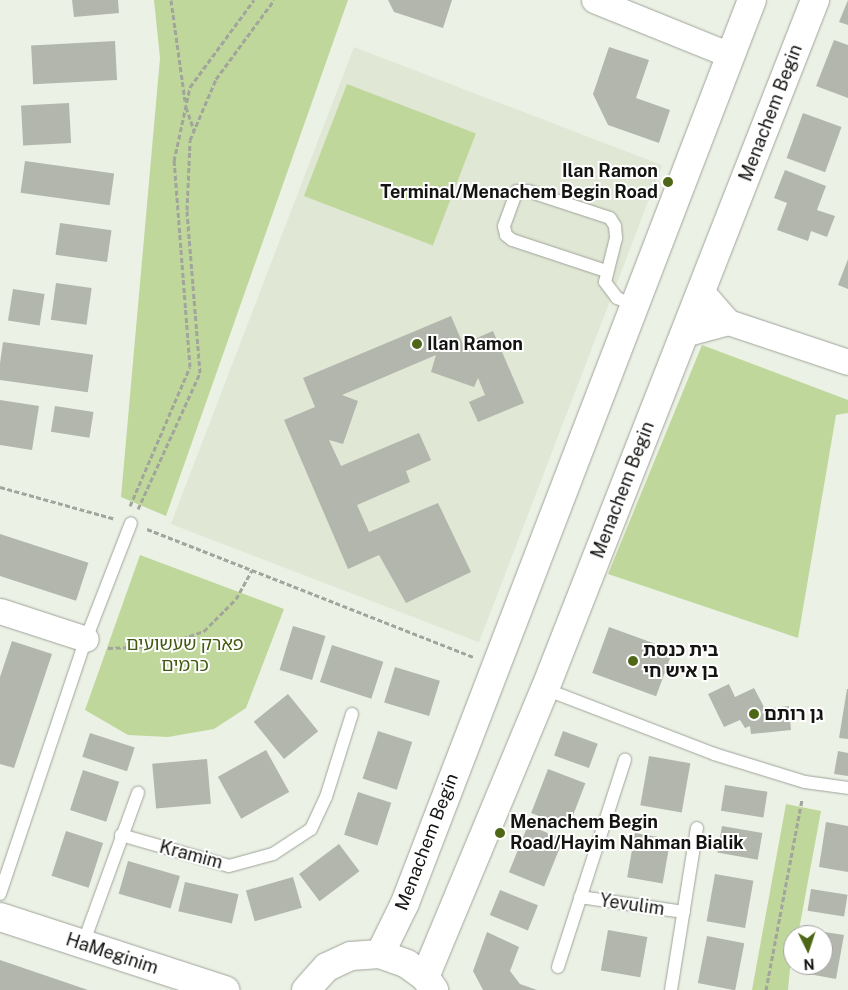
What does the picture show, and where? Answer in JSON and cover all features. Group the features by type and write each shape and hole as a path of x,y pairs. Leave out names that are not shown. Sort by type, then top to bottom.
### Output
{"main road":[{"name":"Menachem Begin","path":"380,954 405,903 752,0"},
{"name":"Menachem Begin","path":"429,984 816,0"},
{"name":"HaMeginim","path":"0,917 225,990"},
{"path":"306,990 327,967 351,956 380,954 407,964 429,984"}],"street":[{"path":"594,0 730,55"},
{"path":"701,291 728,322 848,362"},
{"path":"684,334 728,322"},
{"path":"2,618 86,639"}],"lane":[{"path":"606,271 512,240 506,235 504,226 517,191 528,191 610,218 615,226 616,238 606,271 605,282 616,298 634,305"},
{"path":"0,894 127,522"},
{"path":"545,689 714,754 805,782 848,788"},
{"name":"Kramim","path":"122,836 229,866 273,854 311,829 326,797 352,714"},
{"name":"Yevulim","path":"558,967 625,760"},
{"path":"83,944 138,793"},
{"name":"Yevulim","path":"671,990 698,828"},
{"name":"Yevulim","path":"580,897 684,912"}],"path":[{"path":"171,0 186,105 194,130"},
{"path":"127,522 190,368 174,161 190,87 254,0"},
{"path":"127,522 200,373 187,210 190,140 216,79 274,0"},
{"path":"0,487 127,522 496,665"},
{"path":"86,639 107,648 139,649 184,639 204,631 236,599 252,570"},
{"path":"766,990 805,782"}],"shaded area":[{"name":"Ilan Ramon","path":"354,47 662,165 479,642 171,524"}],"green space":[{"path":"154,0 348,0 166,516 121,497 160,58"},
{"path":"347,84 476,133 433,245 304,196"},
{"path":"702,345 848,400 848,413 836,415 798,638 608,574"},
{"name":"פארק שעשועים כרמים","path":"140,555 284,609 246,708 214,729 168,737 128,735 85,710"},
{"path":"786,804 821,811 800,925 783,925 783,975 789,975 788,990 752,990"}],"building":[{"path":"72,0 118,0 119,13 74,17"},
{"path":"388,0 452,0 443,28 394,12"},
{"path":"848,0 848,25 839,22"},
{"path":"834,40 848,45 848,98 816,86"},
{"path":"115,41 117,80 33,84 31,45"},
{"path":"609,47 649,60 636,98 670,110 659,143 608,125 593,94"},
{"path":"69,103 71,143 23,145 21,106"},
{"path":"803,113 842,127 825,172 787,158"},
{"path":"25,161 114,174 110,205 21,193"},
{"path":"785,170 826,186 817,210 835,216 827,237 811,231 808,241 777,230 787,203 774,198"},
{"path":"60,223 111,230 107,262 56,255"},
{"path":"848,259 848,289 838,285"},
{"path":"56,283 92,288 87,325 51,320"},
{"path":"13,289 45,294 40,326 8,321"},
{"path":"451,316 463,344 493,331 524,403 478,422 469,402 485,395 478,378 474,387 431,372 436,355 342,395 358,401 343,444 329,440 341,466 419,433 431,460 406,471 410,482 357,505 369,532 438,503 471,572 406,603 379,555 348,569 284,420 315,407 303,378"},
{"path":"3,342 93,355 88,392 0,380"},
{"path":"0,400 39,406 32,450 0,445"},
{"path":"55,406 94,412 89,438 51,432"},
{"path":"0,534 88,563 76,601 0,576"},
{"path":"293,626 326,636 312,680 280,670"},
{"name":"בית כנסת בן איש חי","path":"609,627 673,650 656,696 592,673"},
{"path":"12,641 52,654 14,768 0,764 0,677"},
{"path":"332,645 383,662 371,699 320,682"},
{"path":"395,667 440,681 429,716 384,702"},
{"name":"גן רותם","path":"729,684 735,697 754,688 765,709 789,706 791,730 751,734 750,726 745,728 740,720 724,727 708,694"},
{"path":"848,689 848,739 839,738"},
{"path":"288,694 318,731 284,759 254,722"},
{"path":"378,731 412,742 397,790 363,779"},
{"path":"563,731 598,744 589,768 554,755"},
{"path":"90,733 135,748 127,771 82,757"},
{"path":"266,750 289,792 241,819 218,777"},
{"path":"838,751 848,753 848,776 834,774"},
{"path":"649,756 690,763 682,813 640,805"},
{"path":"207,759 211,804 156,809 152,764"},
{"path":"548,769 585,783 568,827 531,813"},
{"path":"83,770 119,782 106,822 70,810"},
{"path":"725,785 767,792 763,817 721,811"},
{"path":"358,792 391,803 377,846 344,835"},
{"path":"826,822 848,826 848,872 819,867"},
{"path":"528,825 563,839 544,887 509,872"},
{"path":"722,826 762,833 758,860 717,853"},
{"path":"66,831 103,843 89,888 51,876"},
{"path":"635,833 670,839 663,884 627,877"},
{"path":"339,844 359,871 320,901 299,874"},
{"path":"128,861 180,876 171,909 119,894"},
{"path":"715,874 753,881 745,928 707,921"},
{"path":"293,877 302,908 255,921 246,891"},
{"path":"185,882 239,894 232,924 178,911"},
{"path":"811,889 848,895 844,917 808,911"},
{"path":"500,890 538,905 528,930 490,915"},
{"path":"608,930 647,937 640,977 601,970"},
{"path":"487,932 519,947 510,971 520,984 537,990 483,990 473,971"},
{"path":"833,933 844,935 836,979 814,975 833,975"},
{"path":"707,936 744,943 735,990 698,983"},
{"path":"0,960 88,990 0,990"}],"place":[{"name":"Ilan Ramon Terminal/Menachem Begin Road","path":"668,182"},
{"name":"Ilan Ramon","path":"417,344"},
{"name":"בית כנסת בן איש חי","path":"633,661"},
{"name":"גן רותם","path":"754,714"},
{"name":"Menachem Begin Road/Hayim Nahman Bialik","path":"500,833"}]}
